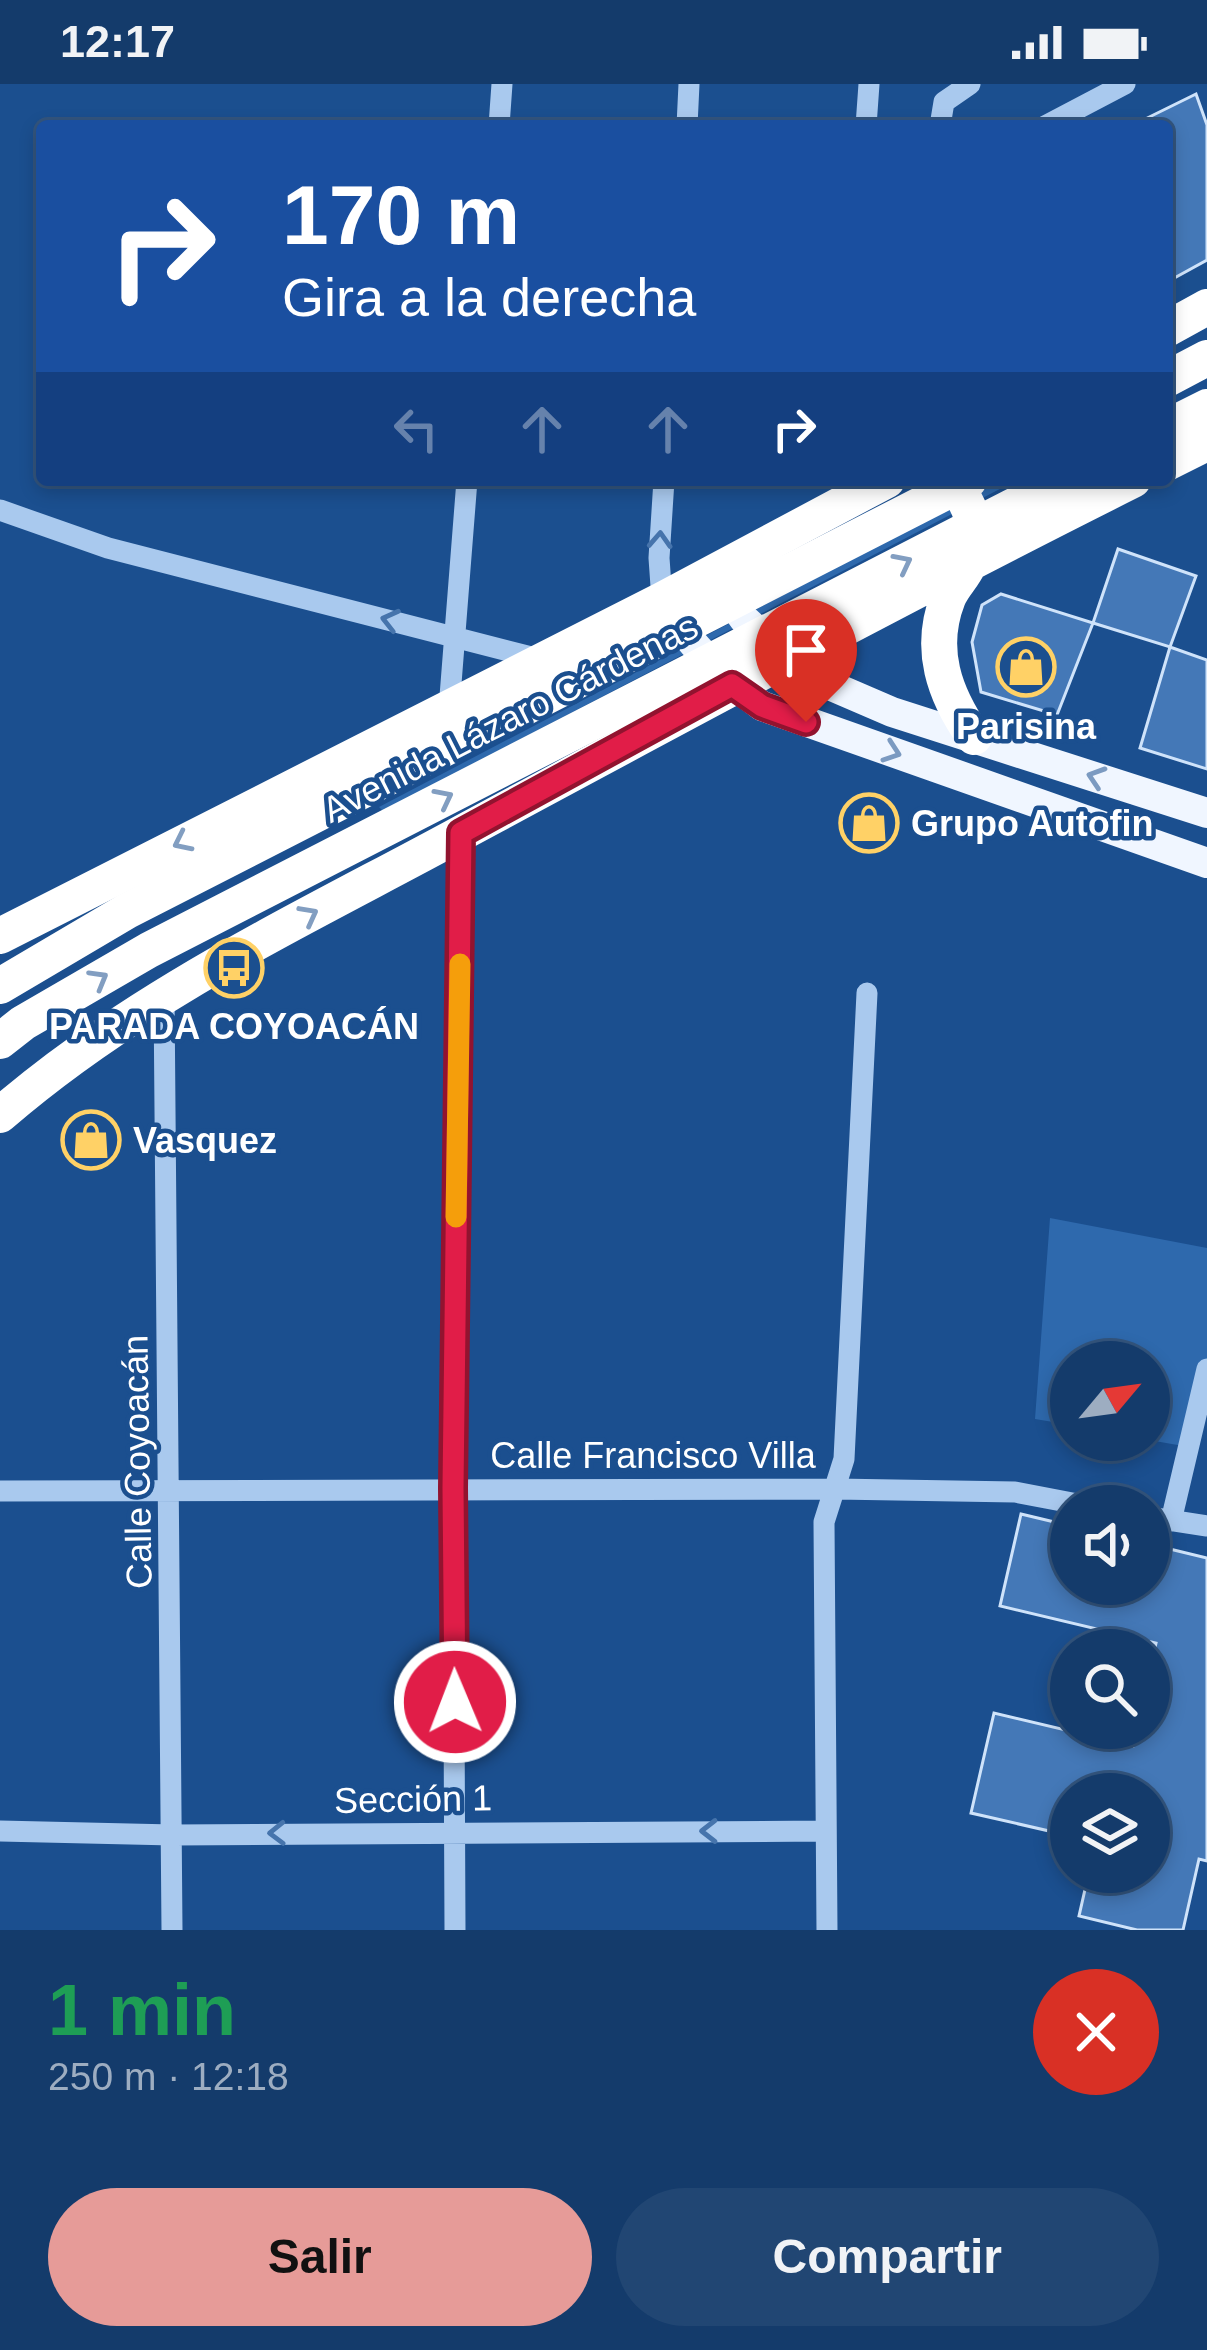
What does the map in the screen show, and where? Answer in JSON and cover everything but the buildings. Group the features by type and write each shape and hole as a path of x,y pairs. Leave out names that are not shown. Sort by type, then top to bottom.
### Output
{"highway":[{"path":"1173,325 1207,307"},
{"path":"1173,376 1207,358"},
{"path":"1173,424 1207,406"},
{"path":"1173,460 1207,443"},
{"path":"0,936 662,600 876,486"},
{"path":"956,486 968,502 976,532 970,563 949,595 939,631 940,669 952,705 974,737"},
{"name":"Avenida Lázaro Cárdenas","path":"0,986 128,911 959,486"},
{"path":"973,486 996,520 1025,534"},
{"name":"Avenida Lázaro Cárdenas","path":"0,1041 149,950 1052,486"},
{"path":"0,1115 52,1070 164,993 732,685 1121,486"},
{"path":"0,954 88,888"}],"main road":[{"path":"711,573 744,619 785,658 820,681 892,712 1207,813"},
{"path":"662,600 690,643 732,685 762,706 1207,863"}],"street":[{"path":"499,120 502,84"},
{"path":"687,120 689,84"},
{"path":"866,120 868,84"},
{"path":"941,120 944,102 970,84"},
{"path":"1056,120 1125,84"},
{"path":"448,709 466,486"},
{"path":"662,600 664,486"},
{"path":"0,510 108,548 544,660"},
{"path":"455,1930 453,1488 461,833"},
{"name":"Calle Coyoacán","path":"164,993 172,1930"},
{"path":"827,1930 824,1522 844,1459 867,993"},
{"path":"1170,1487 1207,1369"},
{"name":"Calle Francisco Villa","path":"0,1491 836,1489 1015,1492 1050,1499"},
{"path":"1170,1520 1207,1526"},
{"name":"Sección 1","path":"0,1831 826,1832"}],"shaded area":[{"path":"992,486 1006,486 383,811 379,807"},
{"path":"1050,1218 1207,1248 1207,1375 1189,1447 1170,1444 1170,1341 1050,1341 1050,1422 1035,1419"}],"slow traffic":[{"path":"456,1217 460,964"}],"place":[{"name":"Parisina","path":"1026,667"},
{"name":"Grupo Autofin","path":"869,823"},
{"name":"PARADA COYOACÁN","path":"234,968"},
{"name":"Vasquez","path":"91,1140"}],"route":[{"path":"455,1702 461,833 732,685 762,706 806,722"}]}
